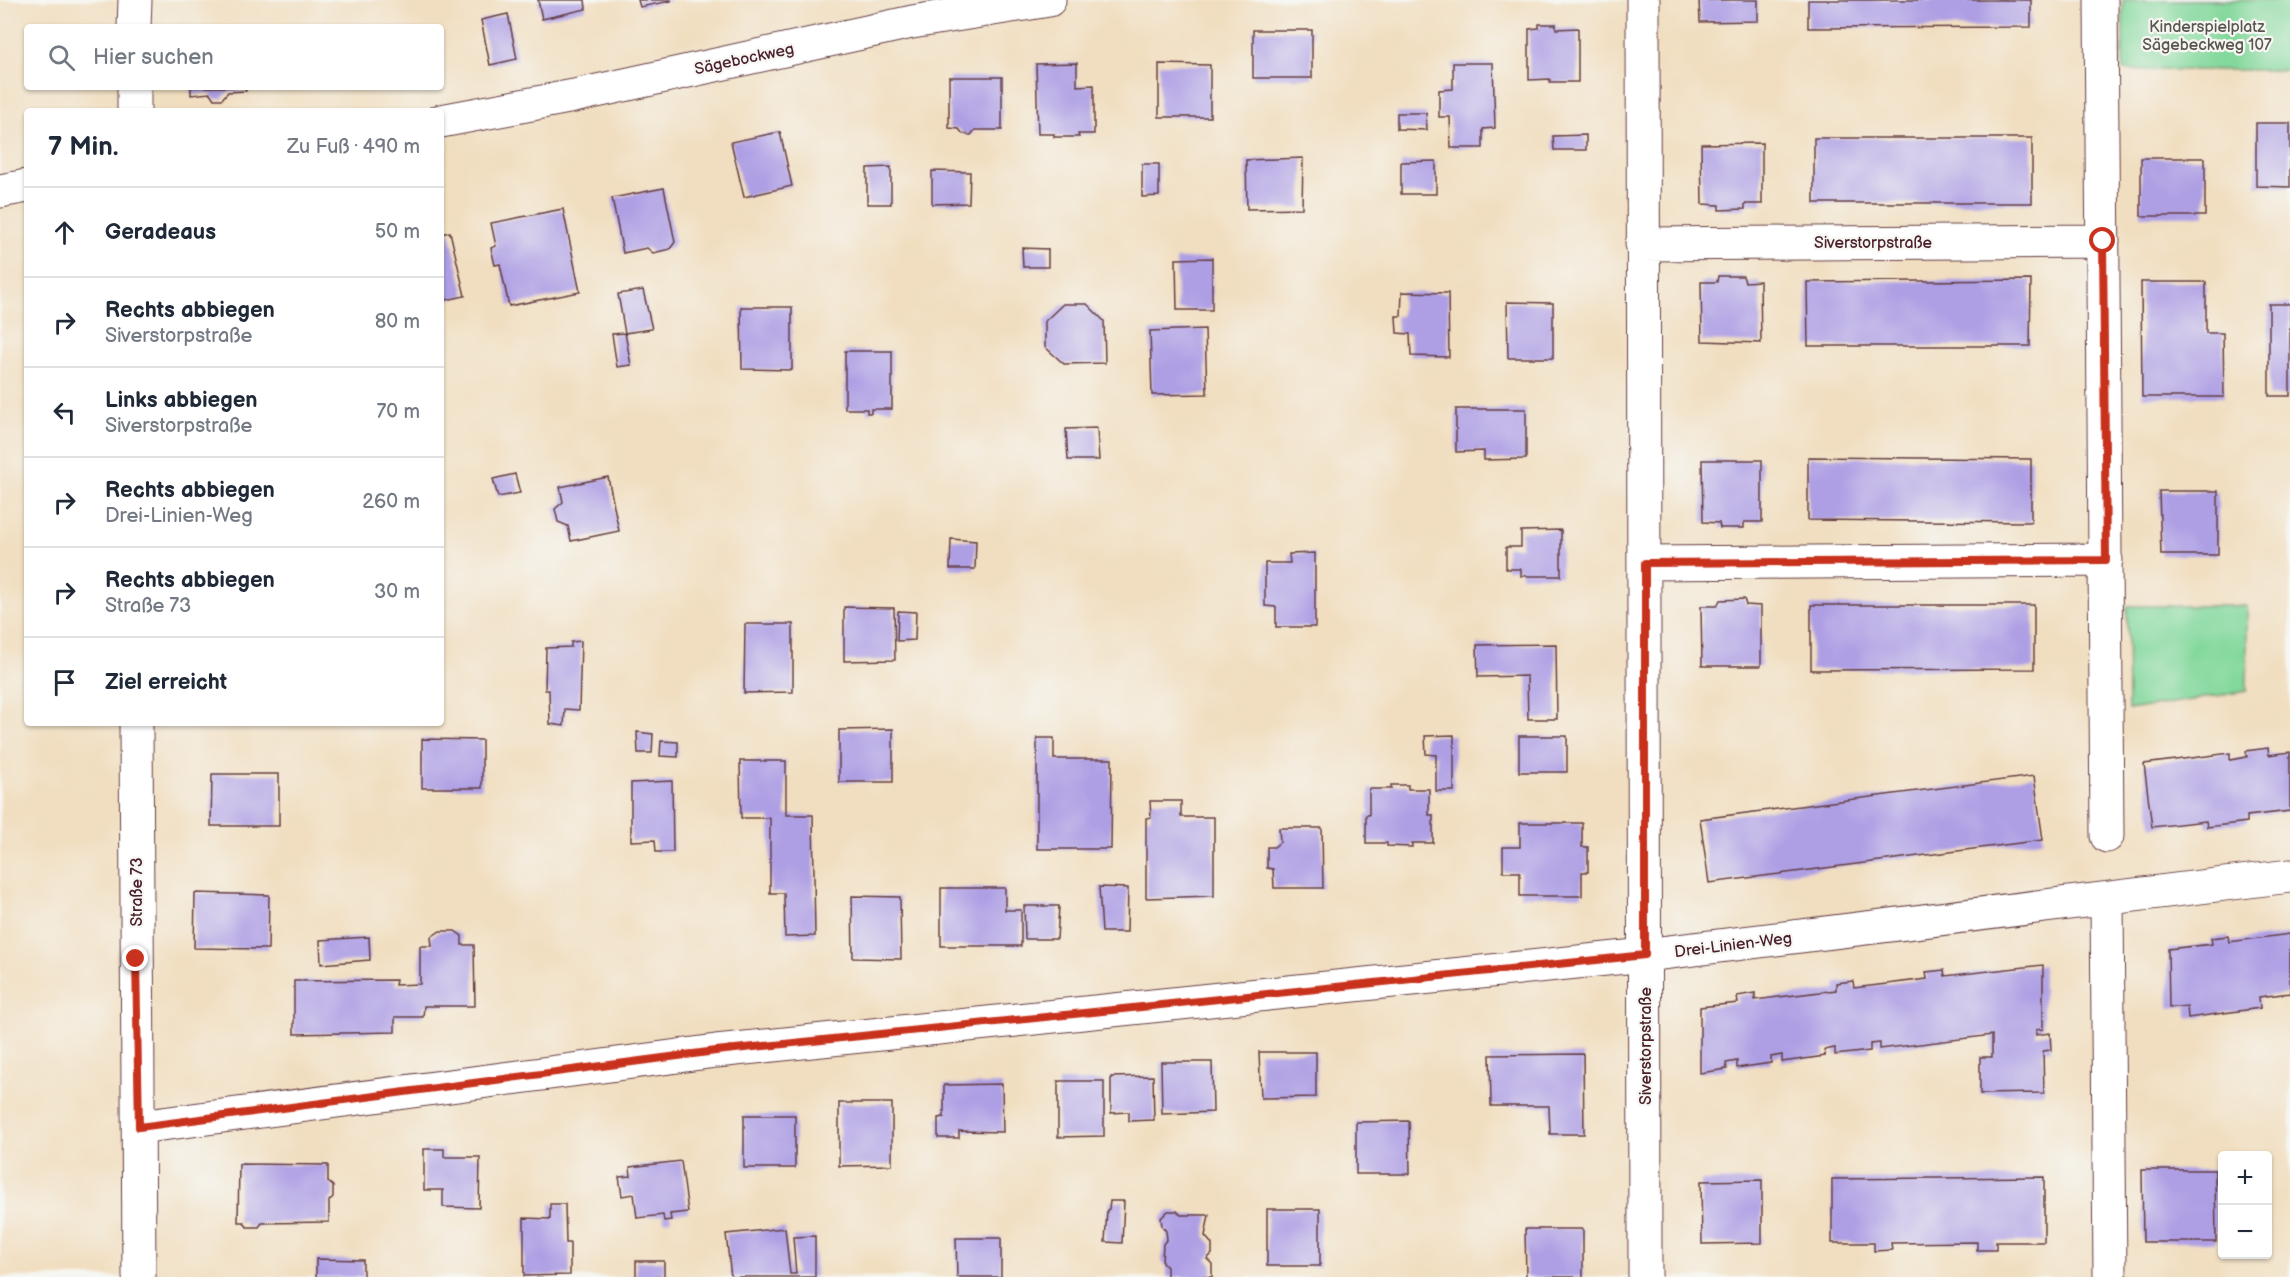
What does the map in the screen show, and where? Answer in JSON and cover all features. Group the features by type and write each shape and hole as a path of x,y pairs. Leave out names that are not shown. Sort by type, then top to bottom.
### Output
{"street":[{"path":"134,24 135,0"},
{"name":"Sägebockweg","path":"444,120 574,96 912,22 1049,0"},
{"name":"Siverstorpstraße","path":"1643,0 1645,1277"},
{"path":"2101,0 2107,836"},
{"path":"134,90 134,108"},
{"path":"0,191 24,187"},
{"name":"Siverstorpstraße","path":"1642,244 2103,241"},
{"path":"1645,563 2106,560"},
{"name":"Straße 73","path":"135,726 139,1277"},
{"name":"Drei-Linien-Weg","path":"139,1127 716,1051 1645,955 2290,876"},
{"path":"2108,899 2109,1277"}],"green space":[{"name":"Kinderspielplatz Sägebeckweg 107","path":"2123,0 2290,0 2290,70 2123,70"},
{"path":"2127,606 2247,606 2247,691 2128,710"}],"building":[{"path":"538,0 585,0 586,9 542,19"},
{"path":"638,0 671,0 671,1 640,7"},
{"path":"1699,0 1758,0 1758,21 1700,22"},
{"path":"1808,0 2031,0 2031,27 1808,28"},
{"path":"508,14 517,59 490,65 481,20"},
{"path":"1539,24 1556,24 1556,29 1578,28 1578,82 1550,82 1550,79 1529,80 1529,29 1539,28"},
{"path":"1253,30 1312,30 1312,78 1253,78"},
{"path":"1077,63 1077,86 1094,85 1094,134 1078,134 1079,137 1054,137 1054,134 1038,134 1036,64"},
{"path":"1453,63 1493,63 1495,128 1483,129 1483,148 1451,148 1450,117 1439,117 1439,90 1453,89"},
{"path":"1159,64 1210,65 1210,117 1159,117"},
{"path":"949,77 1002,77 1002,130 975,130 971,135 963,134 959,129 949,128"},
{"path":"191,90 246,90 228,92 222,99 214,99 210,93 191,95"},
{"path":"1397,113 1426,113 1427,130 1397,129"},
{"path":"2256,123 2290,123 2290,187 2256,186"},
{"path":"780,132 792,186 744,197 731,142"},
{"path":"1586,135 1586,150 1554,150 1553,136"},
{"path":"1814,138 2032,138 2032,203 1814,203"},
{"path":"1762,143 1762,204 1745,204 1745,209 1719,210 1719,205 1702,204 1701,144"},
{"path":"1303,158 1302,208 1247,209 1246,160"},
{"path":"2141,158 2205,158 2205,216 2141,216"},
{"path":"1436,161 1436,194 1401,194 1401,162"},
{"path":"1142,164 1159,164 1159,196 1142,197"},
{"path":"891,167 891,204 867,204 867,168"},
{"path":"932,171 970,172 969,203 932,204"},
{"path":"664,188 675,242 670,249 653,253 647,248 623,253 612,198"},
{"path":"563,209 580,292 509,306 500,264 495,265 491,248 496,246 491,223"},
{"path":"450,232 465,296 444,300 444,233"},
{"path":"1022,248 1048,249 1048,267 1023,267"},
{"path":"1212,258 1212,310 1177,310 1176,259"},
{"path":"1718,276 1743,276 1745,282 1760,281 1761,343 1702,341 1701,282 1717,282"},
{"path":"2031,280 2030,346 1808,346 1807,282"},
{"path":"2141,282 2206,282 2206,333 2223,333 2224,397 2142,397"},
{"path":"643,290 652,329 625,333 618,294"},
{"path":"1402,292 1448,293 1449,357 1411,356 1410,334 1397,333 1396,316 1401,316"},
{"path":"1507,302 1553,303 1553,358 1508,358"},
{"path":"1063,304 1087,304 1104,321 1105,363 1064,364 1045,347 1045,321"},
{"path":"2269,304 2290,304 2290,396 2269,396"},
{"path":"741,307 792,307 792,370 742,369"},
{"path":"1205,329 1207,394 1152,395 1150,331"},
{"path":"625,333 631,365 617,367 612,334"},
{"path":"845,351 892,351 892,409 871,409 871,413 867,413 867,409 845,409"},
{"path":"1456,409 1526,409 1526,459 1484,460 1484,451 1456,452"},
{"path":"1097,428 1099,460 1068,460 1066,429"},
{"path":"1808,457 2031,459 2031,522 1808,520"},
{"path":"1702,460 1762,460 1762,522 1744,522 1744,528 1720,528 1719,523 1703,522"},
{"path":"515,474 520,493 498,497 493,479"},
{"path":"608,477 619,531 571,541 568,526 558,522 555,509 563,502 560,487"},
{"path":"2159,491 2218,491 2218,555 2161,555"},
{"path":"1561,530 1561,576 1521,576 1521,569 1506,569 1506,547 1521,547 1521,531"},
{"path":"951,539 976,541 975,569 950,569"},
{"path":"1315,553 1315,627 1276,627 1276,607 1265,606 1265,563 1290,563 1289,554"},
{"path":"1744,599 1746,605 1761,606 1761,666 1702,666 1701,606 1717,606 1720,600"},
{"path":"1811,605 2034,605 2034,669 1811,670"},
{"path":"844,607 894,608 895,660 844,661"},
{"path":"898,611 916,612 915,640 897,641"},
{"path":"745,624 793,624 793,692 744,693"},
{"path":"581,641 579,710 565,709 564,726 550,724 549,690 545,690 546,648 571,647 571,642"},
{"path":"1556,644 1557,719 1528,719 1527,676 1478,677 1477,645"},
{"path":"893,729 893,782 839,782 839,730"},
{"path":"637,732 653,734 652,753 638,753"},
{"path":"1454,735 1454,791 1436,791 1436,755 1426,754 1425,736"},
{"path":"1519,736 1567,736 1567,772 1519,772"},
{"path":"1037,738 1054,738 1054,759 1112,759 1111,849 1037,849"},
{"path":"422,739 482,740 482,788 422,788"},
{"path":"661,741 678,742 678,757 660,756"},
{"path":"2268,748 2269,755 2290,752 2290,811 2247,816 2247,822 2207,827 2206,821 2152,827 2144,764 2230,753 2230,760 2247,757 2246,751"},
{"path":"740,761 786,761 786,815 813,815 815,936 785,937 784,893 770,893 770,818 741,818"},
{"path":"212,774 279,774 279,826 211,826"},
{"path":"2034,776 2043,840 1709,883 1700,819"},
{"path":"672,781 673,852 656,852 655,840 631,841 631,783"},
{"path":"1391,785 1408,785 1408,789 1429,789 1429,815 1433,815 1433,843 1412,843 1412,847 1387,846 1387,843 1366,843 1369,789 1391,789"},
{"path":"1150,801 1181,801 1181,817 1214,817 1214,896 1146,898 1146,818 1151,817"},
{"path":"1520,823 1582,823 1582,847 1588,847 1588,872 1582,872 1582,896 1520,896 1520,872 1503,872 1503,847 1520,847"},
{"path":"1279,828 1322,828 1323,888 1274,888 1273,869 1267,868 1267,847 1274,847 1280,842"},
{"path":"1099,887 1128,888 1127,932 1102,932"},
{"path":"941,888 1005,888 1005,910 1021,910 1021,946 941,946"},
{"path":"195,893 269,895 268,949 194,948"},
{"path":"852,896 900,897 901,959 853,958"},
{"path":"1024,906 1059,906 1057,939 1025,939"},
{"path":"440,931 455,931 462,936 462,945 474,945 475,1006 424,1006 423,1017 395,1017 395,1032 294,1034 294,981 396,980 395,985 420,984 420,946 432,946 431,937"},
{"path":"2290,934 2290,993 2259,997 2260,1008 2188,1018 2187,1006 2169,1008 2168,949 2212,944 2211,938 2228,936 2229,942"},
{"path":"369,937 370,960 321,964 320,940"},
{"path":"2043,965 2043,1029 2036,1030 2036,1035 2050,1033 2051,1050 2043,1051 2044,1093 1980,1094 1980,1057 1992,1057 1992,1035 1880,1049 1880,1043 1870,1044 1870,1051 1835,1055 1835,1048 1824,1050 1825,1056 1782,1062 1782,1055 1771,1057 1771,1063 1737,1068 1737,1061 1726,1063 1727,1069 1700,1073 1700,1007 1738,1003 1737,996 1755,993 1755,1000 1836,990 1836,983 1853,981 1854,988 1927,979 1926,972 1944,970 1945,976"},
{"path":"1259,1052 1316,1052 1316,1097 1261,1098"},
{"path":"1583,1054 1584,1134 1550,1134 1549,1106 1491,1106 1490,1055"},
{"path":"1161,1062 1212,1062 1213,1112 1162,1114"},
{"path":"1153,1076 1154,1120 1129,1121 1129,1112 1111,1113 1111,1077"},
{"path":"1058,1081 1104,1081 1104,1136 1058,1137"},
{"path":"1002,1084 1003,1132 959,1131 959,1138 938,1138 938,1118 944,1117 944,1085"},
{"path":"839,1103 892,1103 892,1165 839,1166"},
{"path":"744,1115 795,1115 795,1168 744,1168"},
{"path":"1409,1121 1410,1174 1356,1174 1356,1122"},
{"path":"424,1149 444,1149 444,1157 480,1157 479,1208 443,1207 443,1190 424,1190"},
{"path":"681,1161 688,1212 670,1214 671,1220 664,1221 663,1215 637,1218 634,1194 622,1196 619,1177 631,1176 630,1167"},
{"path":"239,1164 328,1165 328,1182 333,1186 333,1197 329,1201 329,1222 262,1223 259,1227 247,1227 244,1222 238,1222"},
{"path":"2142,1170 2215,1170 2216,1242 2143,1242"},
{"path":"2044,1177 2044,1242 1996,1242 1996,1250 1977,1250 1977,1242 1891,1243 1892,1250 1874,1251 1874,1243 1832,1243 1832,1179"},
{"path":"1762,1180 1762,1243 1702,1244 1701,1181"},
{"path":"1110,1201 1124,1201 1122,1243 1105,1242 1107,1210"},
{"path":"550,1204 565,1204 566,1243 570,1243 570,1275 524,1276 524,1218 550,1219"},
{"path":"1267,1209 1320,1209 1320,1266 1267,1266"},
{"path":"1168,1211 1177,1211 1181,1215 1209,1215 1205,1236 1212,1244 1212,1254 1207,1259 1212,1264 1212,1277 1167,1277 1167,1267 1162,1262 1163,1244 1167,1239 1161,1218"},
{"path":"785,1228 790,1274 796,1274 793,1237 815,1236 815,1277 731,1277 726,1234"},
{"path":"1525,1229 1583,1229 1583,1277 1526,1277"},
{"path":"956,1238 1001,1238 1001,1277 957,1277"},
{"path":"316,1259 363,1260 363,1277 316,1277"},
{"path":"636,1261 664,1261 664,1277 636,1277"}],"route":[{"path":"136,959 139,1127 716,1051 1645,955 1645,563 2106,560 2103,241"}]}
